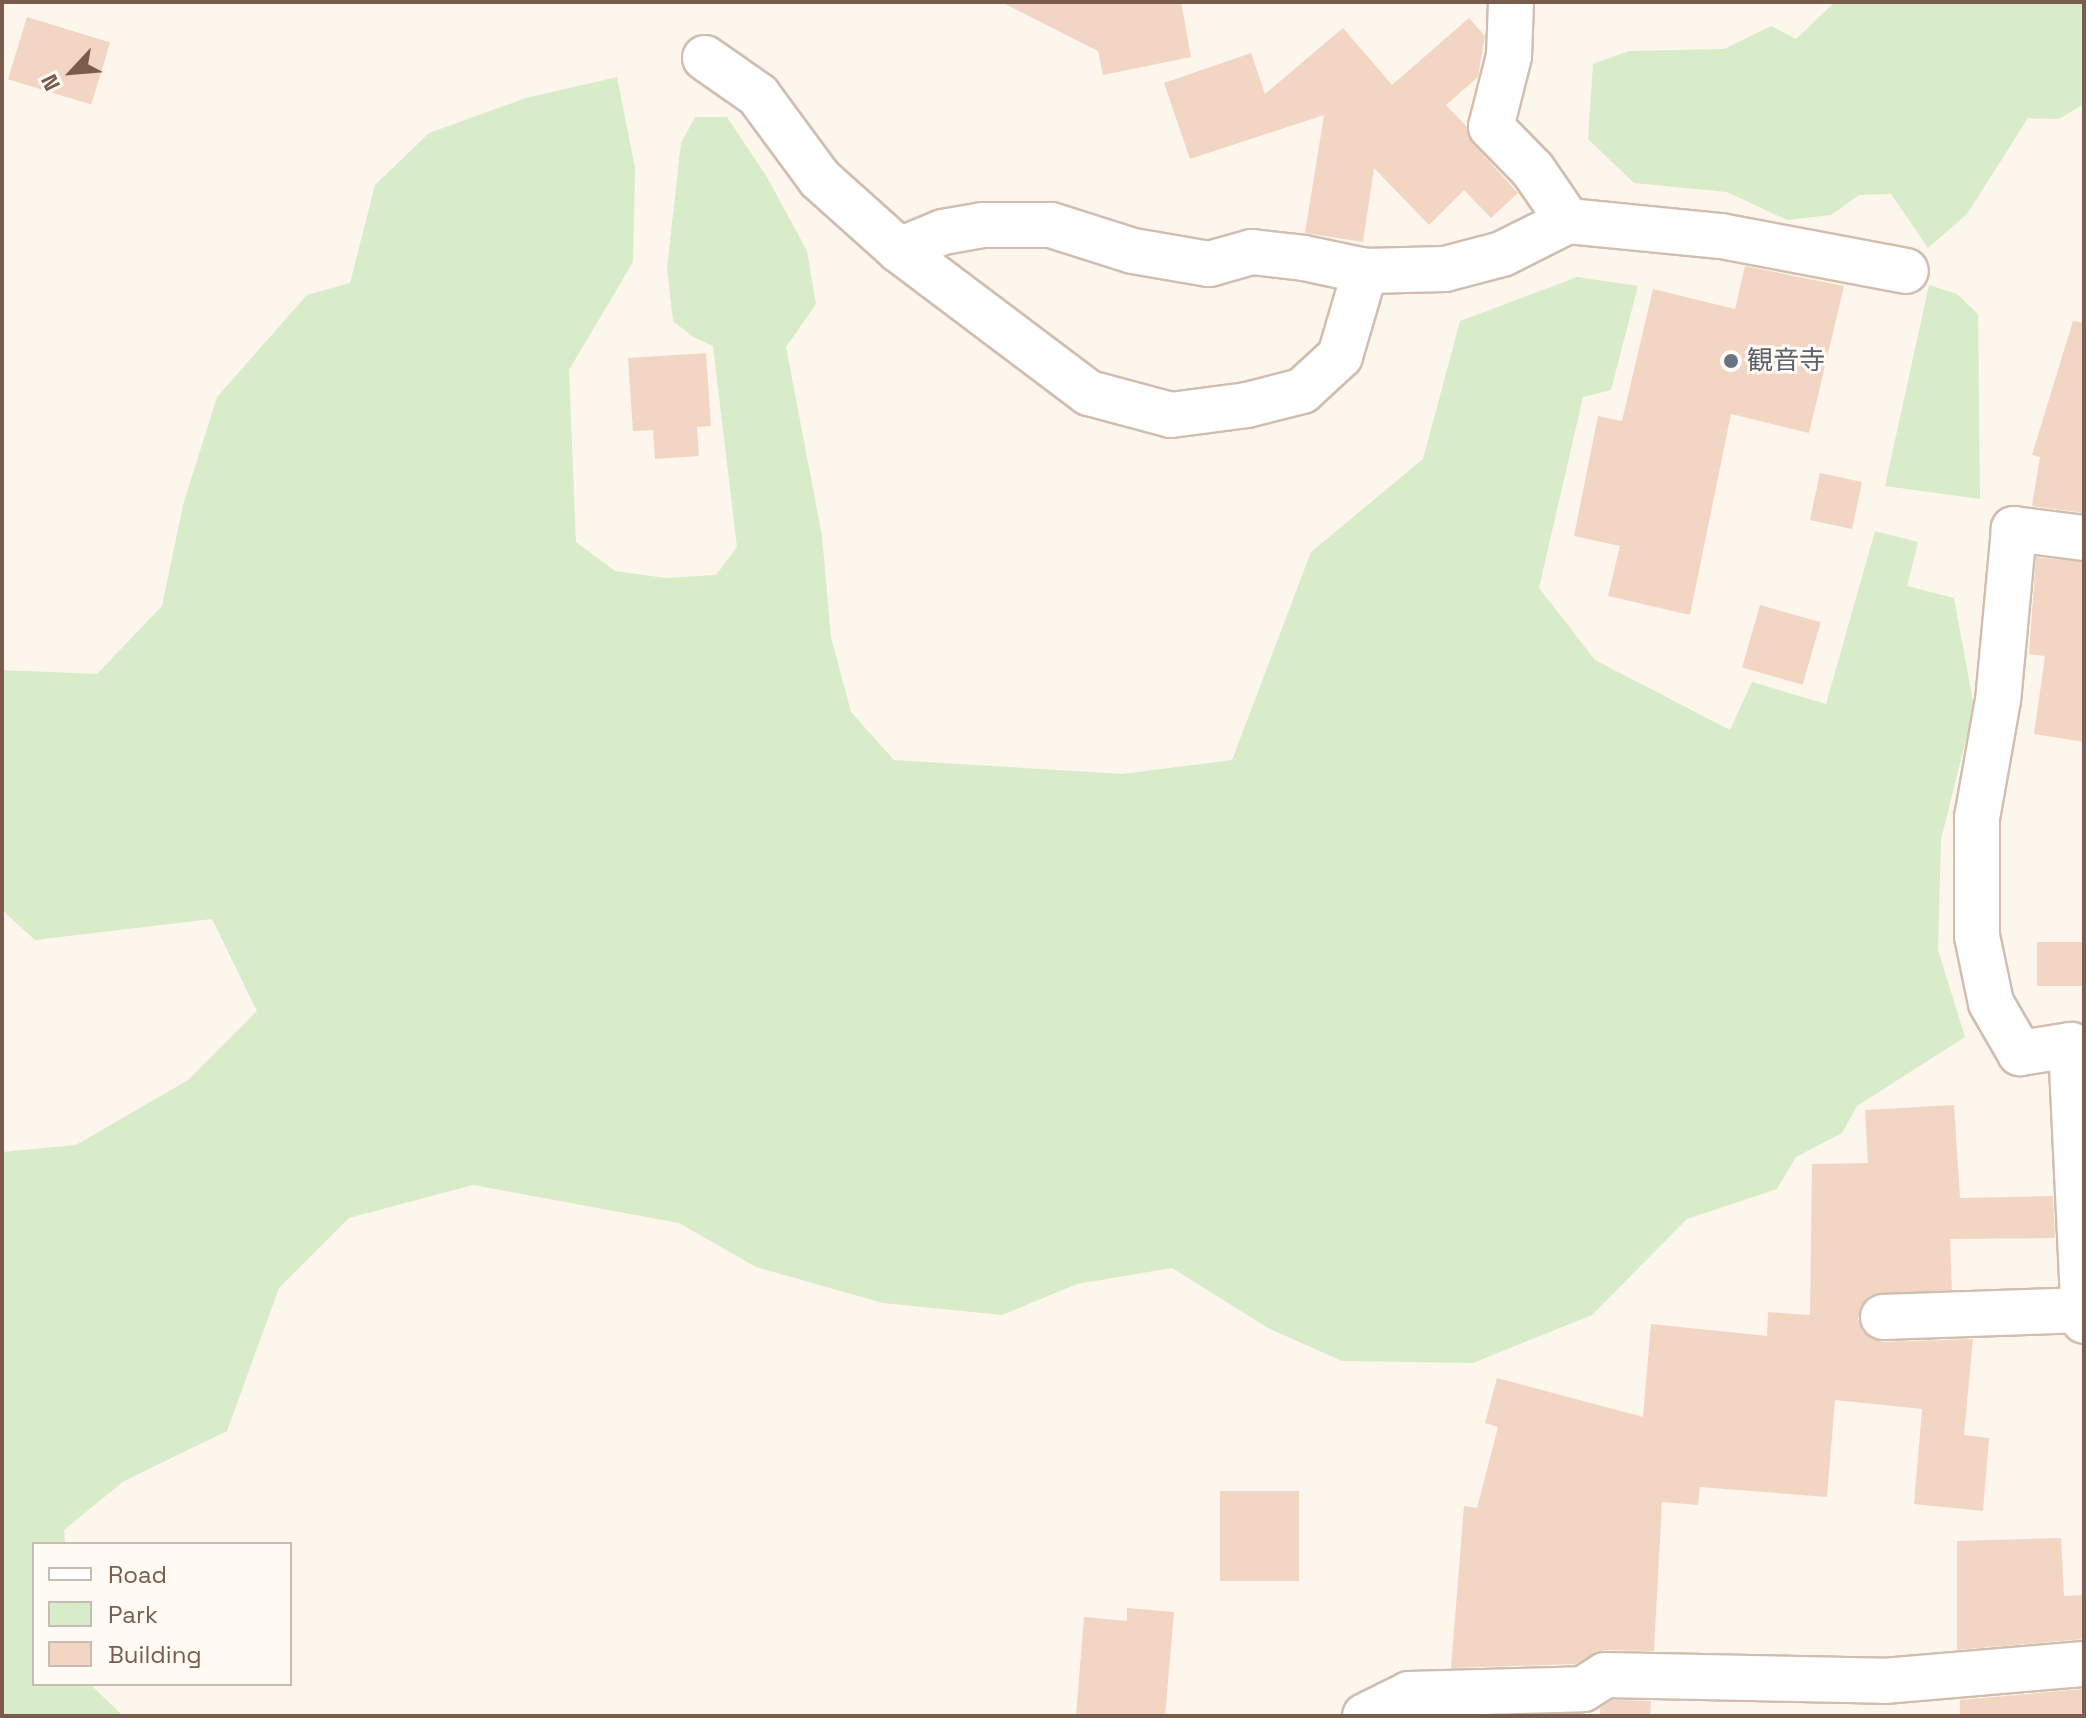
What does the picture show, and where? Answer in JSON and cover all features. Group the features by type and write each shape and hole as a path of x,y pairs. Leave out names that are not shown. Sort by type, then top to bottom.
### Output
{"street":[{"path":"1511,2 1509,56 1491,127 1533,170 1568,221"},
{"path":"705,58 758,95 820,179 899,250 1089,393 1171,415 1247,405 1302,391 1340,356 1365,271"},
{"path":"899,250 943,232 982,225 1051,225 1133,251 1209,264 1252,252 1304,258 1365,271 1445,269 1502,254 1568,221 1721,236 1906,271"},
{"path":"1883,1317 2083,1314 2078,1045 2020,1053 1991,1003 1977,936 1977,818 1998,700 2014,529 2084,538"},
{"path":"1365,1716 1409,1694 1583,1689 1605,1675 1884,1681 2084,1664"}],"green space":[{"path":"1835,2 2084,2 2084,104 2059,119 2028,118 1967,214 1928,248 1891,194 1859,195 1831,215 1787,220 1727,192 1634,183 1588,139 1593,64 1629,51 1724,49 1771,26 1796,39"},
{"path":"617,77 635,168 633,262 569,370 576,542 615,571 666,578 716,575 737,547 713,346 693,337 673,321 667,268 681,143 695,117 727,117 767,177 807,251 816,304 786,347 822,536 831,637 851,712 894,760 1122,774 1232,760 1311,552 1423,459 1460,321 1577,277 1638,286 1611,390 1583,397 1539,588 1595,660 1730,730 1752,682 1826,704 1875,531 1918,542 1907,586 1954,598 1974,707 1941,840 1938,950 1965,1037 1857,1106 1842,1133 1796,1157 1777,1189 1687,1219 1592,1315 1473,1363 1342,1361 1268,1328 1172,1268 1077,1284 1002,1315 883,1303 756,1267 679,1223 473,1185 349,1218 279,1288 227,1431 124,1481 64,1530 65,1542 32,1542 32,1686 92,1686 123,1716 2,1716 2,1152 76,1145 188,1080 257,1011 212,919 35,940 2,910 2,670 97,674 162,606 183,505 217,397 307,295 350,283 375,185 429,133 526,98"},
{"path":"1929,285 1957,294 1978,314 1980,499 1885,486"}],"building":[{"path":"1001,2 1181,2 1191,57 1103,75 1098,51"},
{"path":"27,17 110,42 91,105 8,79"},
{"path":"1469,18 1485,36 1478,77 1446,105 1467,127 1473,144 1518,193 1491,218 1464,190 1429,225 1374,168 1363,242 1305,233 1324,115 1190,159 1164,83 1251,53 1265,94 1343,28 1392,85"},
{"path":"1745,266 1844,286 1809,433 1731,414 1690,615 1608,596 1620,546 1574,536 1598,416 1622,421 1653,289 1735,309"},
{"path":"2073,321 2084,323 2084,513 2032,506 2040,457 2032,455"},
{"path":"706,353 711,426 697,427 699,456 655,459 653,430 633,431 628,358"},
{"path":"1820,473 1862,482 1852,529 1810,520"},
{"path":"2036,557 2084,562 2084,742 2034,734 2045,656 2029,654"},
{"path":"1760,605 1821,622 1803,685 1742,667"},
{"path":"2037,942 2084,942 2084,986 2037,986"},
{"path":"1954,1105 1960,1198 2053,1196 2055,1238 1950,1239 1952,1290 1870,1295 1861,1305 1858,1319 1862,1331 1871,1339 1883,1342 1973,1339 1964,1435 1989,1438 1983,1511 1914,1504 1922,1409 1835,1400 1827,1497 1700,1487 1698,1505 1662,1502 1654,1651 1605,1650 1575,1664 1451,1668 1464,1506 1477,1508 1498,1427 1485,1423 1497,1378 1643,1417 1651,1324 1767,1336 1768,1312 1810,1315 1812,1164 1868,1163 1865,1110"},
{"path":"1220,1491 1299,1491 1299,1581 1220,1581"},
{"path":"2061,1538 2064,1596 2084,1595 2084,1639 1957,1650 1957,1541"},
{"path":"1127,1608 1174,1612 1165,1716 1076,1716 1084,1617 1127,1621"},
{"path":"2084,1689 2084,1716 1960,1716 1960,1700"},
{"path":"1612,1700 1651,1701 1650,1716 1600,1716 1600,1708"}],"place":[{"name":"観音寺","path":"1731,361"}]}
